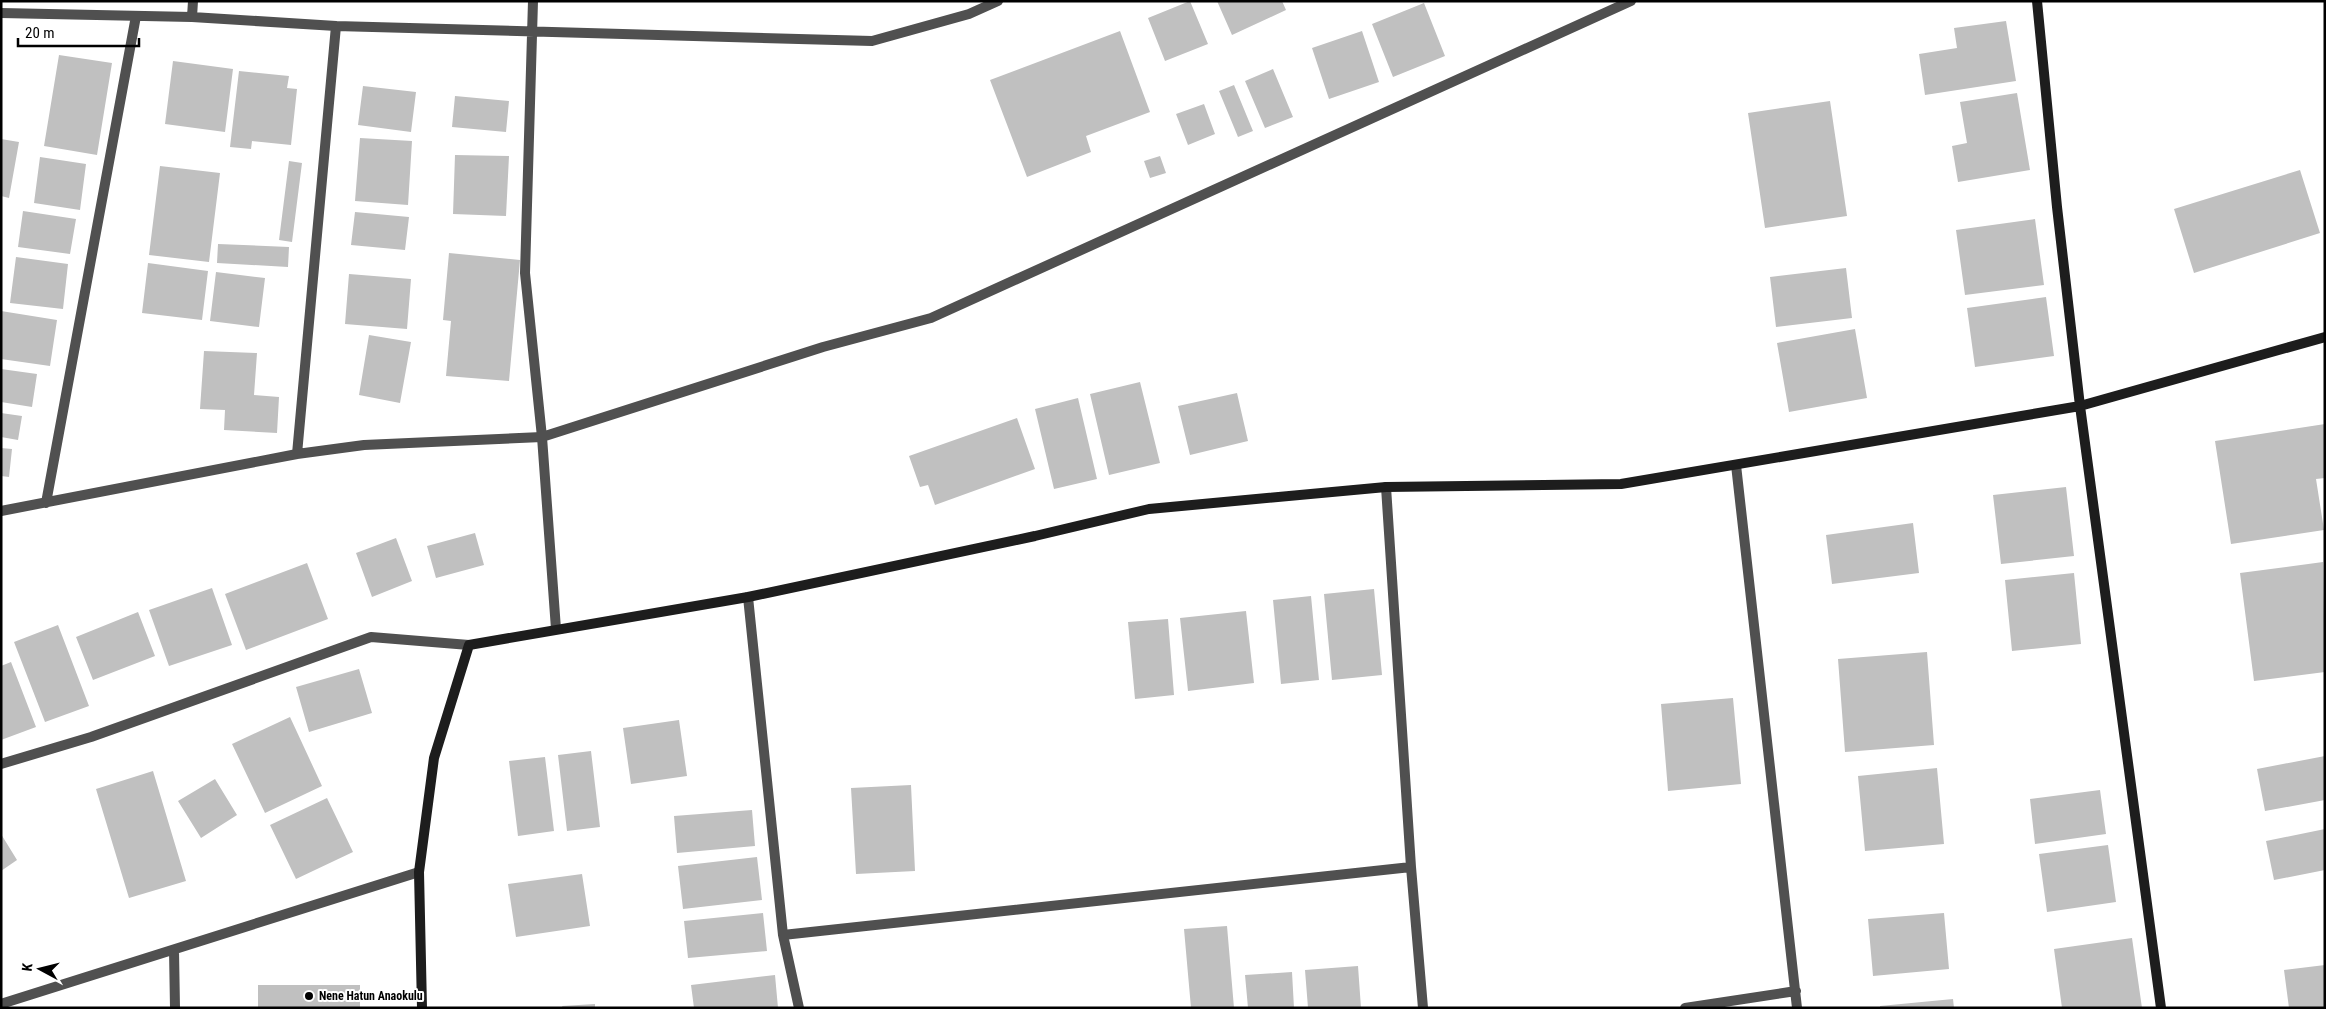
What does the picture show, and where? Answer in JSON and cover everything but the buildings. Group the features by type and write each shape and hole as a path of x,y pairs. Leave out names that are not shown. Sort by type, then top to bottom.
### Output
{"street":[{"path":"192,17 193,1"},
{"path":"533,1 525,273 542,437 556,629"},
{"path":"969,14 970,1"},
{"path":"1,13 192,17 336,26 872,41 969,14 998,1"},
{"path":"1,511 297,454 364,445 542,437 823,347 931,318 1631,1"},
{"path":"2037,1 2056,207 2080,406 2161,1008"},
{"path":"46,503 136,16"},
{"path":"297,454 336,26"},
{"path":"1,764 91,737 372,638 469,645 748,597 1035,536 1149,509 1386,487 1621,484 2080,406 2325,337"},
{"path":"1736,465 1797,1008"},
{"path":"1386,487 1411,867 1423,1008"},
{"path":"748,597 783,935 799,1008"},
{"path":"422,1008 419,872 434,758 469,645"},
{"path":"783,935 1411,867"},
{"path":"1,1004 419,872"},
{"path":"174,950 174,1008"},
{"path":"1685,1008 1796,991"}],"place":[{"name":"Nene Hatun Anaokulu","path":"309,996"}]}
